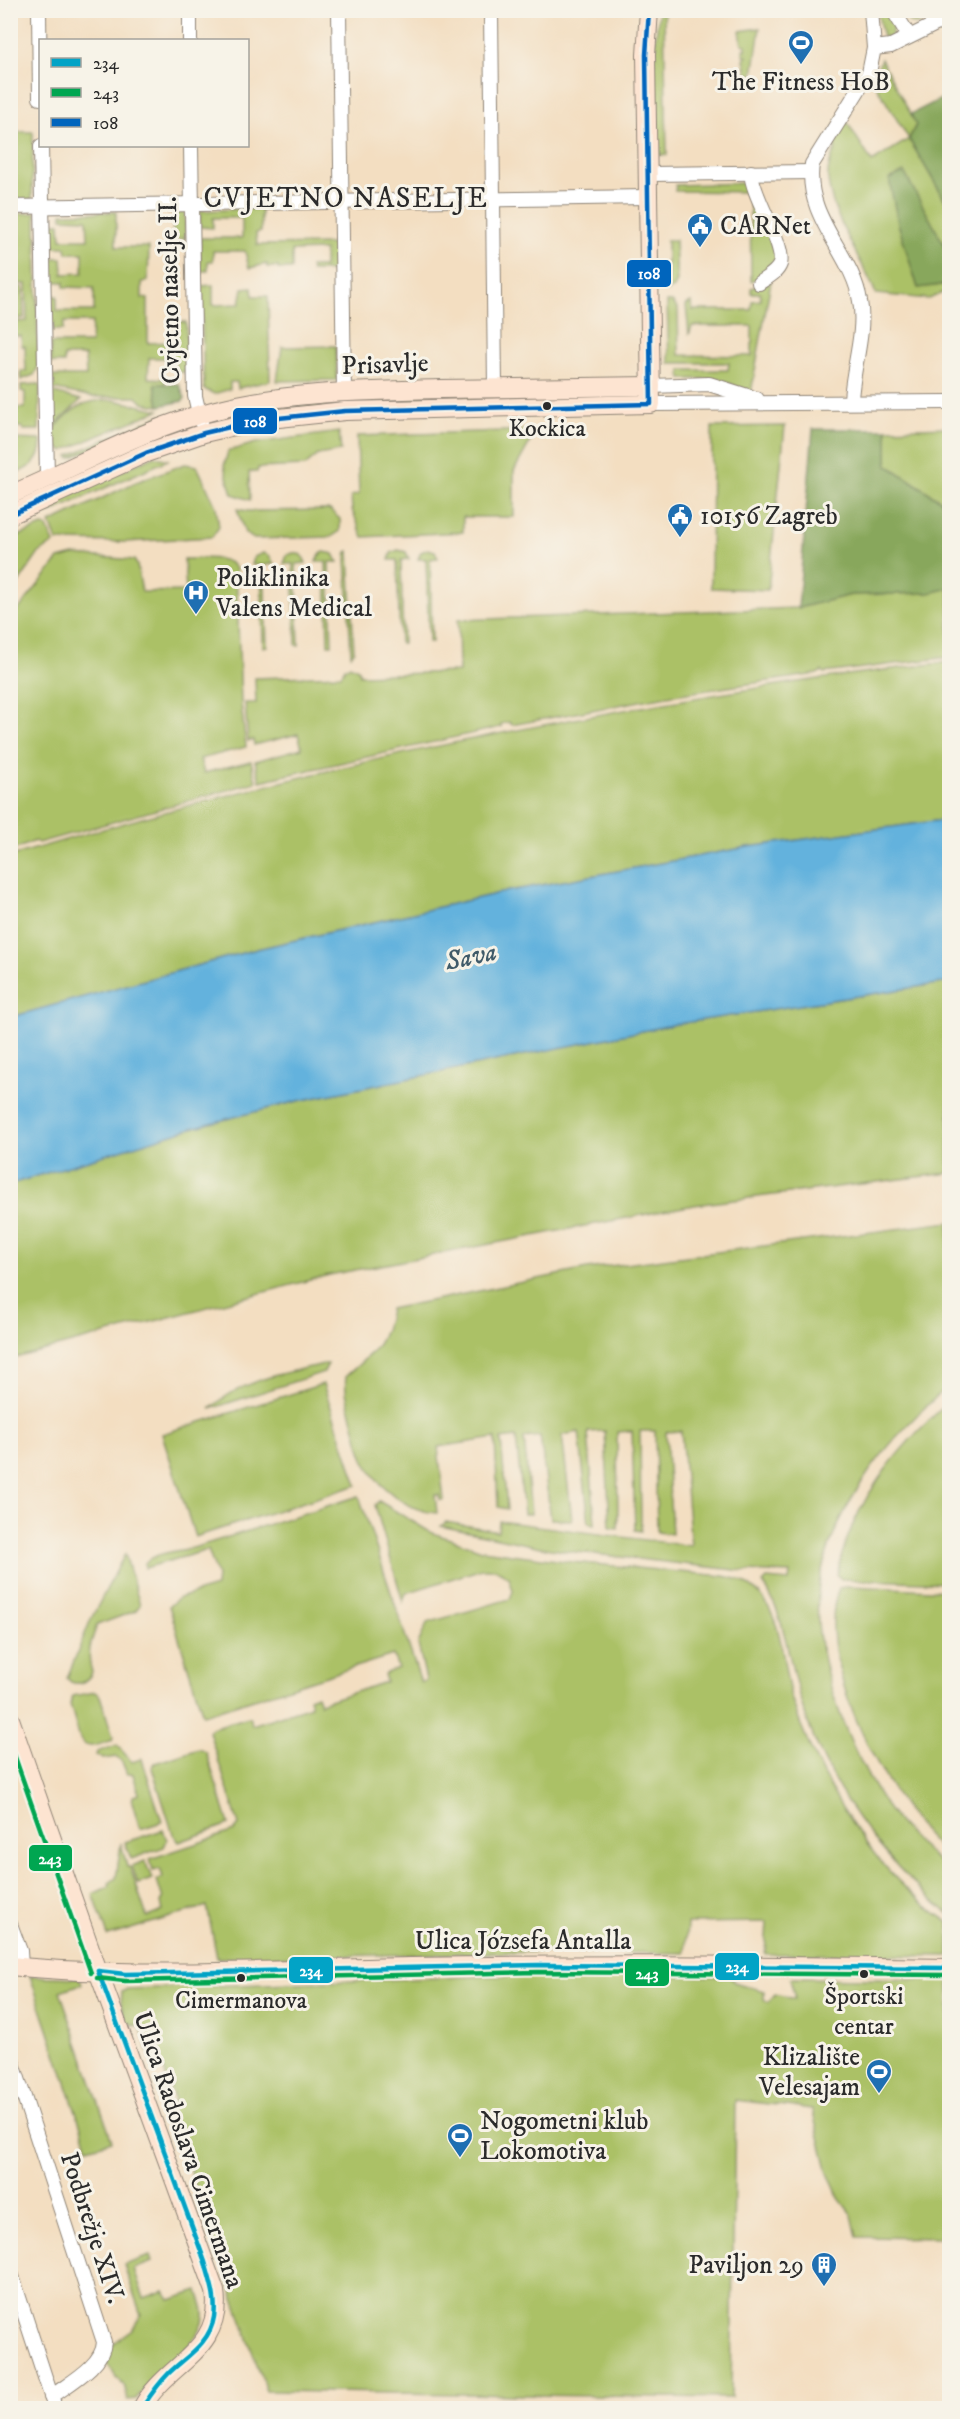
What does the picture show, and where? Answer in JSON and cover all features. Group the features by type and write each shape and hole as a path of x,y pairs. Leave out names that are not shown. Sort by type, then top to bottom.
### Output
{"street":[{"path":"39,10 39,39"},
{"path":"190,10 190,39"},
{"path":"339,10 344,392"},
{"path":"491,10 495,388"},
{"path":"649,10 647,147 650,174 647,216 650,227 651,404"},
{"path":"851,401 861,315 860,299 816,205 811,172 817,154 869,73 874,48 871,10"},
{"path":"893,10 909,36"},
{"path":"874,48 891,46 950,17"},
{"path":"41,147 47,478"},
{"name":"Cvjetno naselje II.","path":"191,147 195,396 204,433"},
{"path":"647,147 642,158 642,185 647,197"},
{"path":"751,172 756,194 781,256 776,271 759,283"},
{"path":"650,174 811,172"},
{"path":"10,207 647,197"},
{"name":"Prisavlje","path":"10,495 137,437 199,414 275,398 344,392 718,386 777,403"},
{"name":"Prisavlje","path":"10,515 139,456 204,433 282,417 345,411 651,404 950,402"},
{"name":"Ulica Radoslava Cimermana","path":"11,1723 215,2295 213,2324 202,2344 162,2382 142,2409"},
{"path":"10,1924 20,1951 16,1966"},
{"name":"Ulica Józsefa Antalla","path":"16,1966 125,1974 452,1966 712,1965 950,1968"},
{"name":"Podbrežje XIV.","path":"10,2054 104,2343 102,2355 53,2403"},
{"path":"10,2270 53,2403"}],"green space":[{"path":"659,11 664,11 667,155 655,155 654,52"},
{"path":"877,11 886,11 894,22 891,38 883,37"},
{"path":"901,11 950,11 917,24 910,23"},
{"path":"760,28 753,75 747,74 744,59 747,56 744,55 743,49 746,50 746,45 742,44 740,31"},
{"path":"881,59 916,124 909,139 873,81"},
{"path":"949,95 949,207 909,139 916,125 911,114"},
{"path":"845,119 872,162 909,139 949,207 949,254 904,172 890,179 898,223 918,288 949,284 949,290 929,299 876,294 835,208 828,179 830,163 836,148 830,143"},
{"path":"11,132 33,132 32,200 11,200"},
{"path":"904,172 949,254 949,284 918,288 898,223 889,179"},
{"path":"749,183 750,192 675,191 676,185"},
{"path":"750,196 755,196 778,260 759,279 751,281"},
{"path":"261,208 261,232 256,233 257,245 335,244 335,271 311,271 310,267 324,267 324,250 292,251 292,269 267,267 267,264 249,268 245,251 213,251 213,261 208,261 208,271 200,271 200,238 242,238 242,218 213,218 213,228 200,227 200,211"},
{"path":"116,212 116,247 149,247 148,281 142,282 142,298 148,299 148,343 176,342 176,322 186,322 187,372 176,372 176,358 149,358 148,378 165,379 165,384 155,385 159,406 143,403 137,397 93,397 52,389 52,376 86,376 85,356 64,356 64,363 51,363 51,343 91,343 92,322 64,322 63,330 51,330 50,296 57,296 57,311 94,311 94,288 64,287 64,282 50,282 49,258 62,258 63,274 83,273 83,253 67,253 66,247 49,247 49,223 60,223 61,239 88,239 87,219 62,218 62,213"},
{"path":"173,212 185,212 185,239 173,239"},
{"path":"36,213 38,367 34,375 21,380 21,371 26,371 25,346 22,346 21,336 11,336 10,322 27,321 26,284 11,284 11,214"},
{"path":"667,240 675,240 677,281 674,288 667,291"},
{"path":"771,281 751,393 719,379 681,379 681,370 728,370 729,363 669,363 667,302 672,302 678,309 679,355 752,356 752,326 692,326 689,335 686,305 691,302 692,310 751,310 752,301 761,300 760,293 751,293 751,288"},
{"path":"213,285 213,305 240,304 243,288 252,287 253,296 268,296 270,381 238,388 237,382 230,382 230,389 214,394 204,389 201,286"},
{"path":"23,287 24,318 11,319 11,288"},
{"path":"336,346 337,380 277,381 282,347"},
{"path":"40,384 39,430 11,427 10,408 25,408 25,392 21,391 21,385"},
{"path":"155,384 179,384 185,398 183,401 159,406"},
{"path":"52,394 81,400 53,427"},
{"path":"490,395 490,401 237,418 237,416 358,397"},
{"path":"114,400 159,410 63,451 56,445 53,440 53,430 73,410 95,401"},
{"path":"161,415 163,420 70,458 68,456"},
{"path":"785,426 768,590 711,588 712,427"},
{"path":"949,427 949,506 887,465 887,429"},
{"path":"813,429 887,429 887,465 949,506 949,588 929,593 851,595 798,608"},
{"path":"531,430 530,442 514,471 514,517 463,517 463,532 363,537 352,510 351,496 359,494 357,436"},
{"path":"339,432 341,451 318,455 305,466 258,468 257,472 249,472 250,500 232,494 224,466 228,451 256,443"},
{"path":"10,439 41,440 41,448 34,463 11,476"},
{"path":"154,456 168,460 11,530 11,521"},
{"path":"185,464 197,466 216,507 219,527 212,537 125,542 57,541 50,523 136,482"},
{"path":"237,509 248,511 330,510 340,519 340,531 331,537 254,539 245,533"},
{"path":"42,526 47,527 54,543 39,553 11,594 11,539"},
{"path":"428,549 435,551 438,558 430,559 432,642 429,642 426,559 418,559 421,552"},
{"path":"398,550 406,552 409,559 401,560 403,643 400,643 397,560 389,560 391,553"},
{"path":"349,551 354,652 351,655 346,558"},
{"path":"324,552 334,554 338,562 329,562 332,645 328,645 326,562 316,562 319,555"},
{"path":"263,553 269,555 274,564 264,565 267,646 263,647 261,565 252,565 254,557"},
{"path":"293,553 302,555 306,563 296,564 299,645 296,645 293,564 284,564 287,555"},
{"path":"74,555 134,560 142,592 186,591 184,559 220,559 232,564 236,569 241,703 246,747 200,759 204,773 251,761 256,782 38,843 35,841 11,851 11,613 19,609 59,559"},
{"path":"949,588 949,657 824,673 822,671 817,674 667,696 512,725 509,722 501,724 501,727 260,781 255,761 302,748 298,734 254,745 253,740 248,741 245,703 256,703 255,678 341,675 350,665 358,669 360,675 459,672 458,620 798,608 851,595 929,593"},
{"path":"949,662 949,819 748,847 509,891 257,949 11,1017 11,856 242,792 476,738 711,695"},
{"path":"949,982 949,1173 694,1205 329,1275 11,1359 11,1184 195,1127 298,1101 677,1024"},
{"path":"949,1222 949,1386 907,1425 870,1470 854,1495 829,1547 821,1574 818,1602 819,1632 825,1663 845,1726 872,1782 892,1815 915,1840 949,1870 949,1914 923,1892 877,1843 839,1788 823,1758 799,1695 781,1623 763,1583 767,1579 789,1581 790,1573 744,1571 550,1549 441,1526 446,1522 498,1531 499,1521 691,1546 681,1431 666,1432 672,1534 657,1532 655,1431 640,1431 641,1531 635,1530 632,1431 617,1432 618,1528 610,1527 605,1431 588,1432 595,1524 589,1523 579,1432 562,1435 572,1520 551,1519 540,1436 524,1438 531,1514 524,1514 516,1437 501,1439 507,1509 498,1507 495,1438 438,1447 444,1500 440,1500 439,1495 435,1495 437,1513 426,1512 395,1496 370,1471 363,1456 347,1398 346,1376 370,1354 381,1340 390,1309 587,1269"},
{"path":"328,1364 324,1372 210,1409 222,1399 249,1384"},
{"path":"323,1384 357,1485 195,1537 162,1434"},
{"path":"949,1402 949,1583 841,1579 837,1575 843,1550 864,1502 894,1458 911,1438"},
{"path":"359,1496 421,1683 426,1680 418,1644 427,1623 510,1599 513,1591 509,1577 495,1569 482,1569 406,1593 403,1602 375,1505 379,1501 430,1532 482,1550 572,1562 723,1576 737,1579 750,1586 765,1601 774,1618 791,1697 816,1760 833,1792 873,1852 897,1879 949,1922 949,1956 765,1954 767,1922 687,1923 685,1953 546,1952 217,1958 207,1906 108,1936 93,1894 110,1886 109,1883 116,1878 121,1843 127,1867 130,1867 147,1917 163,1911 161,1903 163,1899 157,1880 163,1877 160,1869 153,1871 150,1859 234,1831 239,1825 209,1732 212,1728 249,1717 252,1725 311,1706 309,1698 317,1695 320,1703 386,1682 384,1674 398,1668 393,1655 203,1715 169,1606 179,1598 216,1587 217,1575 208,1550 145,1568 145,1563 161,1554 193,1548"},
{"path":"125,1554 140,1605 135,1611 97,1625 89,1654 92,1672 84,1682 71,1682 67,1678 91,1619"},
{"path":"851,1586 949,1591 949,1856 927,1835 904,1806 882,1771 862,1732 846,1692 836,1654 833,1618 839,1588"},
{"path":"95,1692 100,1696 113,1737 112,1740 90,1746 80,1739 70,1704 73,1696"},
{"path":"117,1745 132,1762 142,1759 162,1822 140,1829 132,1802 133,1796 139,1794 133,1774 127,1774 117,1757 103,1759 96,1755 97,1752"},
{"path":"199,1749 206,1752 229,1824 179,1842 173,1834 152,1768 155,1763"},
{"path":"163,1830 167,1840 164,1847 131,1859 125,1842"},
{"path":"145,1861 152,1879 138,1884 132,1866"},
{"path":"30,1976 80,1978 82,1984 60,1991 112,2141 88,2148"},
{"name":"Nogometni klub Lokomotiva","path":"492,1976 730,1976 734,1982 764,1991 764,1999 768,2002 775,1994 795,1999 790,1978 949,1980 949,2238 857,2237 852,2215 839,2198 828,2173 812,2109 735,2100 731,2398 266,2391 169,2109 175,2101 169,2086 172,2085 170,2080 167,2080 163,2065 153,2063 140,2026 127,2023 121,2004 122,1992 127,1989"},
{"path":"150,2256 152,2262 134,2269 144,2298 164,2291 170,2300 198,2291 204,2318 201,2328 186,2349 136,2399 128,2400 124,2386 105,2361 110,2346 132,2330 141,2315 124,2265"}],"water":[{"name":"Sava","path":"949,819 949,982 677,1024 298,1101 195,1127 11,1184 11,1017 257,949 509,891 748,847"}],"transit line":[{"name":"108","path":"10,515 146,453 204,433 260,420 345,411 651,404 646,55 649,10"},
{"name":"243","path":"10,1743 91,1973"},
{"name":"234","path":"98,1971 125,1974 538,1965 950,1968"},
{"name":"234","path":"98,1971 205,2262 215,2303 212,2327 208,2335 164,2378 142,2408"},
{"name":"243","path":"97,1978 125,1981 538,1972 950,1975"}],"place":[{"name":"The Fitness HoB","path":"801,66"},
{"name":"CARNet","path":"700,249"},
{"name":"Kockica","path":"547,406"},
{"name":"10156 Zagreb","path":"680,539"},
{"name":"Poliklinika Valens Medical","path":"196,616"},
{"name":"Športski centar","path":"864,1974"},
{"name":"Cimermanova","path":"241,1978"},
{"name":"Klizalište Velesajam","path":"879,2095"},
{"name":"Nogometni klub Lokomotiva","path":"460,2159"},
{"name":"Paviljon 29","path":"824,2288"}],"district":[{"name":"CVJETNO NASELJE","path":"346,198"}]}
